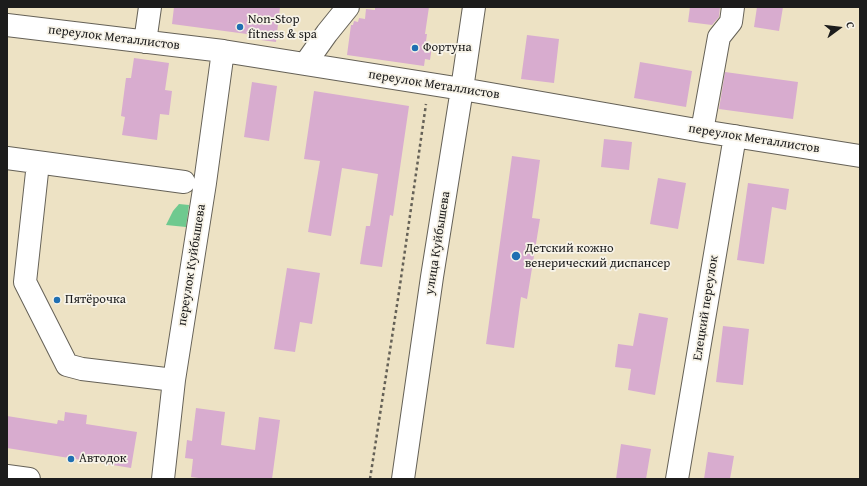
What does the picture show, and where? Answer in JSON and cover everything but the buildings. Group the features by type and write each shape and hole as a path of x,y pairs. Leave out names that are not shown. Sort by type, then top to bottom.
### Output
{"street":[{"path":"145,42 150,7"},
{"path":"306,64 327,33 348,7"},
{"name":"улица Куйбышева","path":"403,479 432,277 474,7"},
{"path":"702,131 719,37 731,22 733,7"},
{"name":"переулок Металлистов","path":"7,25 224,51 462,89 702,131 860,156"},
{"name":"переулок Куйбышева","path":"163,479 174,380 224,51"},
{"name":"Елецкий переулок","path":"678,479 735,136"},
{"path":"7,158 184,182"},
{"path":"38,162 24,282 67,365 82,369 174,380"},
{"path":"7,476 29,479"}],"path":[{"path":"370,479 429,84"}],"green space":[{"path":"179,204 189,205 186,227 166,225 173,211"}],"place":[{"name":"Non-Stop fitness & spa","path":"240,27"},
{"name":"Фортуна","path":"415,48"},
{"name":"Детский кожно венерический диспансер","path":"516,256"},
{"name":"Пятёрочка","path":"57,300"},
{"name":"Автодок","path":"71,459"}]}
